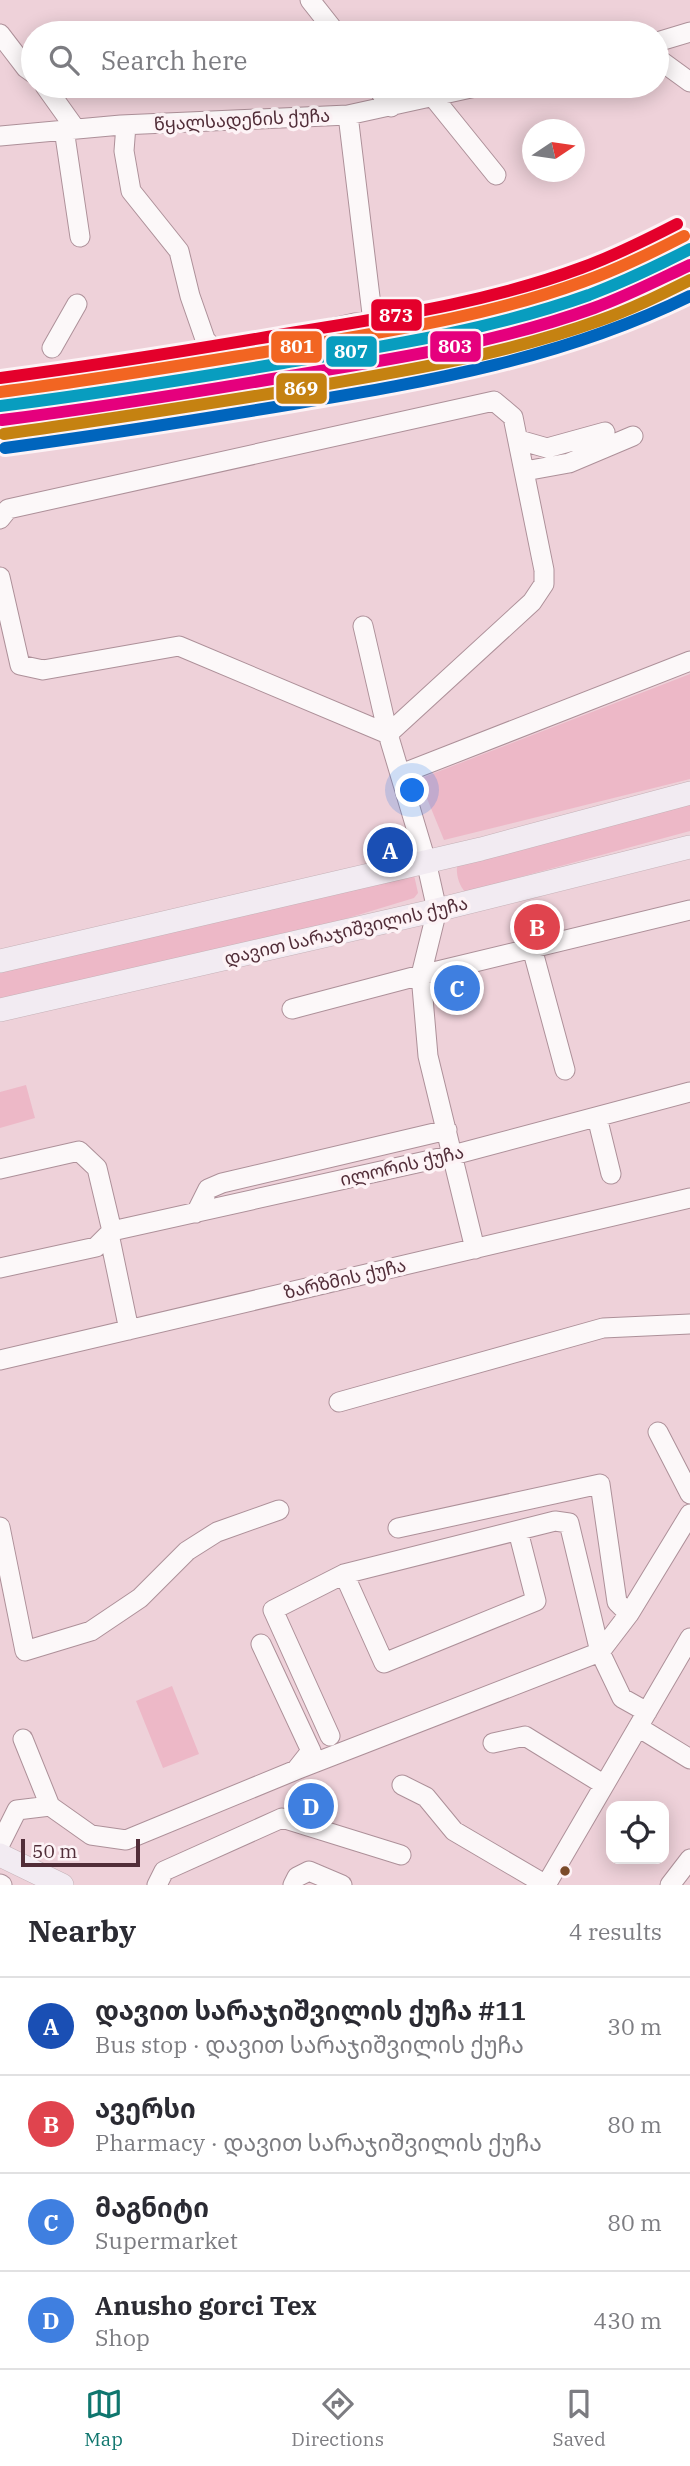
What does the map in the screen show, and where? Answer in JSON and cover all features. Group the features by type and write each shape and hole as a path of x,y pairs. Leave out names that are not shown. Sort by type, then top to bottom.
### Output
{"main road":[{"path":"0,961 481,849 690,793"},
{"name":"დავით სარაჯიშვილის ქუჩა","path":"0,1010 437,910 690,847"},
{"path":"0,1855 62,1885"}],"street":[{"path":"310,0 327,21"},
{"path":"669,38 690,32"},
{"path":"0,34 21,61"},
{"path":"669,67 690,82"},
{"path":"52,98 70,129 80,237"},
{"path":"385,98 391,107"},
{"name":"წყალსადენის ქუჩა","path":"0,136 126,125 348,115 429,98"},
{"path":"434,98 496,175"},
{"path":"348,115 373,322"},
{"path":"126,125 124,151 131,191 179,251 190,296 205,339 216,354"},
{"path":"0,393 203,367 216,354 355,323 373,322 387,330 551,289"},
{"path":"52,348 77,304"},
{"path":"0,519 8,509 494,401 513,417 544,570 544,584 532,602 388,734"},
{"path":"519,440 547,448 605,432"},
{"path":"525,471 569,463 633,436"},
{"path":"0,577 20,665 43,670 179,646 388,734"},
{"path":"363,626 388,734 426,861 437,910 421,975 428,1056 475,1249"},
{"path":"401,774 690,661"},
{"path":"292,1009 690,910"},
{"path":"531,948 565,1070"},
{"name":"ილორის ქუჩა","path":"0,1268 96,1247 110,1233 453,1155 690,1092"},
{"path":"597,1117 611,1174"},
{"path":"196,1213 208,1189 222,1183 447,1130"},
{"path":"0,1169 79,1151 97,1168 129,1330"},
{"name":"ზარზმის ქუჩა","path":"0,1360 690,1198"},
{"path":"339,1402 603,1328 690,1324"},
{"path":"658,1432 690,1494"},
{"path":"398,1528 600,1484 617,1602 629,1614"},
{"path":"0,1527 25,1651 91,1631 140,1598 187,1551 217,1532 279,1510"},
{"path":"23,1740 50,1805 91,1835 125,1840 296,1770 600,1652 629,1614 690,1514"},
{"path":"330,1736 274,1610 344,1574 555,1521 569,1522 600,1652 622,1698 642,1720 690,1759"},
{"path":"344,1574 384,1663 536,1601 518,1531"},
{"path":"402,1785 426,1797 454,1831 546,1885 690,1638"},
{"path":"261,1644 311,1751 296,1770"},
{"path":"493,1743 526,1736 603,1784"},
{"path":"0,1844 17,1810 50,1805"},
{"path":"157,1885 164,1871 282,1818 401,1855"},
{"path":"670,1885 690,1859"},
{"path":"293,1885 297,1877 309,1871 342,1885"}],"shaded area":[{"path":"690,674 690,779 444,840 419,779"},
{"path":"690,799 690,831 465,892 459,881 458,861"},
{"path":"414,875 418,893 414,898 325,925 0,1002 0,971"},
{"path":"26,1085 35,1118 0,1128 0,1092"},
{"path":"172,1686 199,1754 163,1768 136,1701"}],"railway":[{"path":"0,439 218,411 451,367 548,345 627,319 690,291"}],"transit line":[{"name":"873","path":"0,378 209,347 469,301 581,268 677,224"},
{"name":"801","path":"0,392 283,349 472,314 546,294 595,277 684,236"},
{"name":"807","path":"0,406 212,375 476,327 589,295 690,249"},
{"name":"803","path":"2,420 214,389 479,341 518,332 594,308 690,265"},
{"name":"869","path":"4,434 287,391 483,354 522,345 598,321 690,280"},
{"path":"5,448 257,410 496,365 594,336 690,296"}],"place":[{"name":"დავით სარაჯიშვილის ქუჩა #11","path":"390,850"},
{"name":"ავერსი","path":"537,927"},
{"name":"მაგნიტი","path":"457,988"},
{"name":"Anusho gorci Tex","path":"311,1806"}]}
